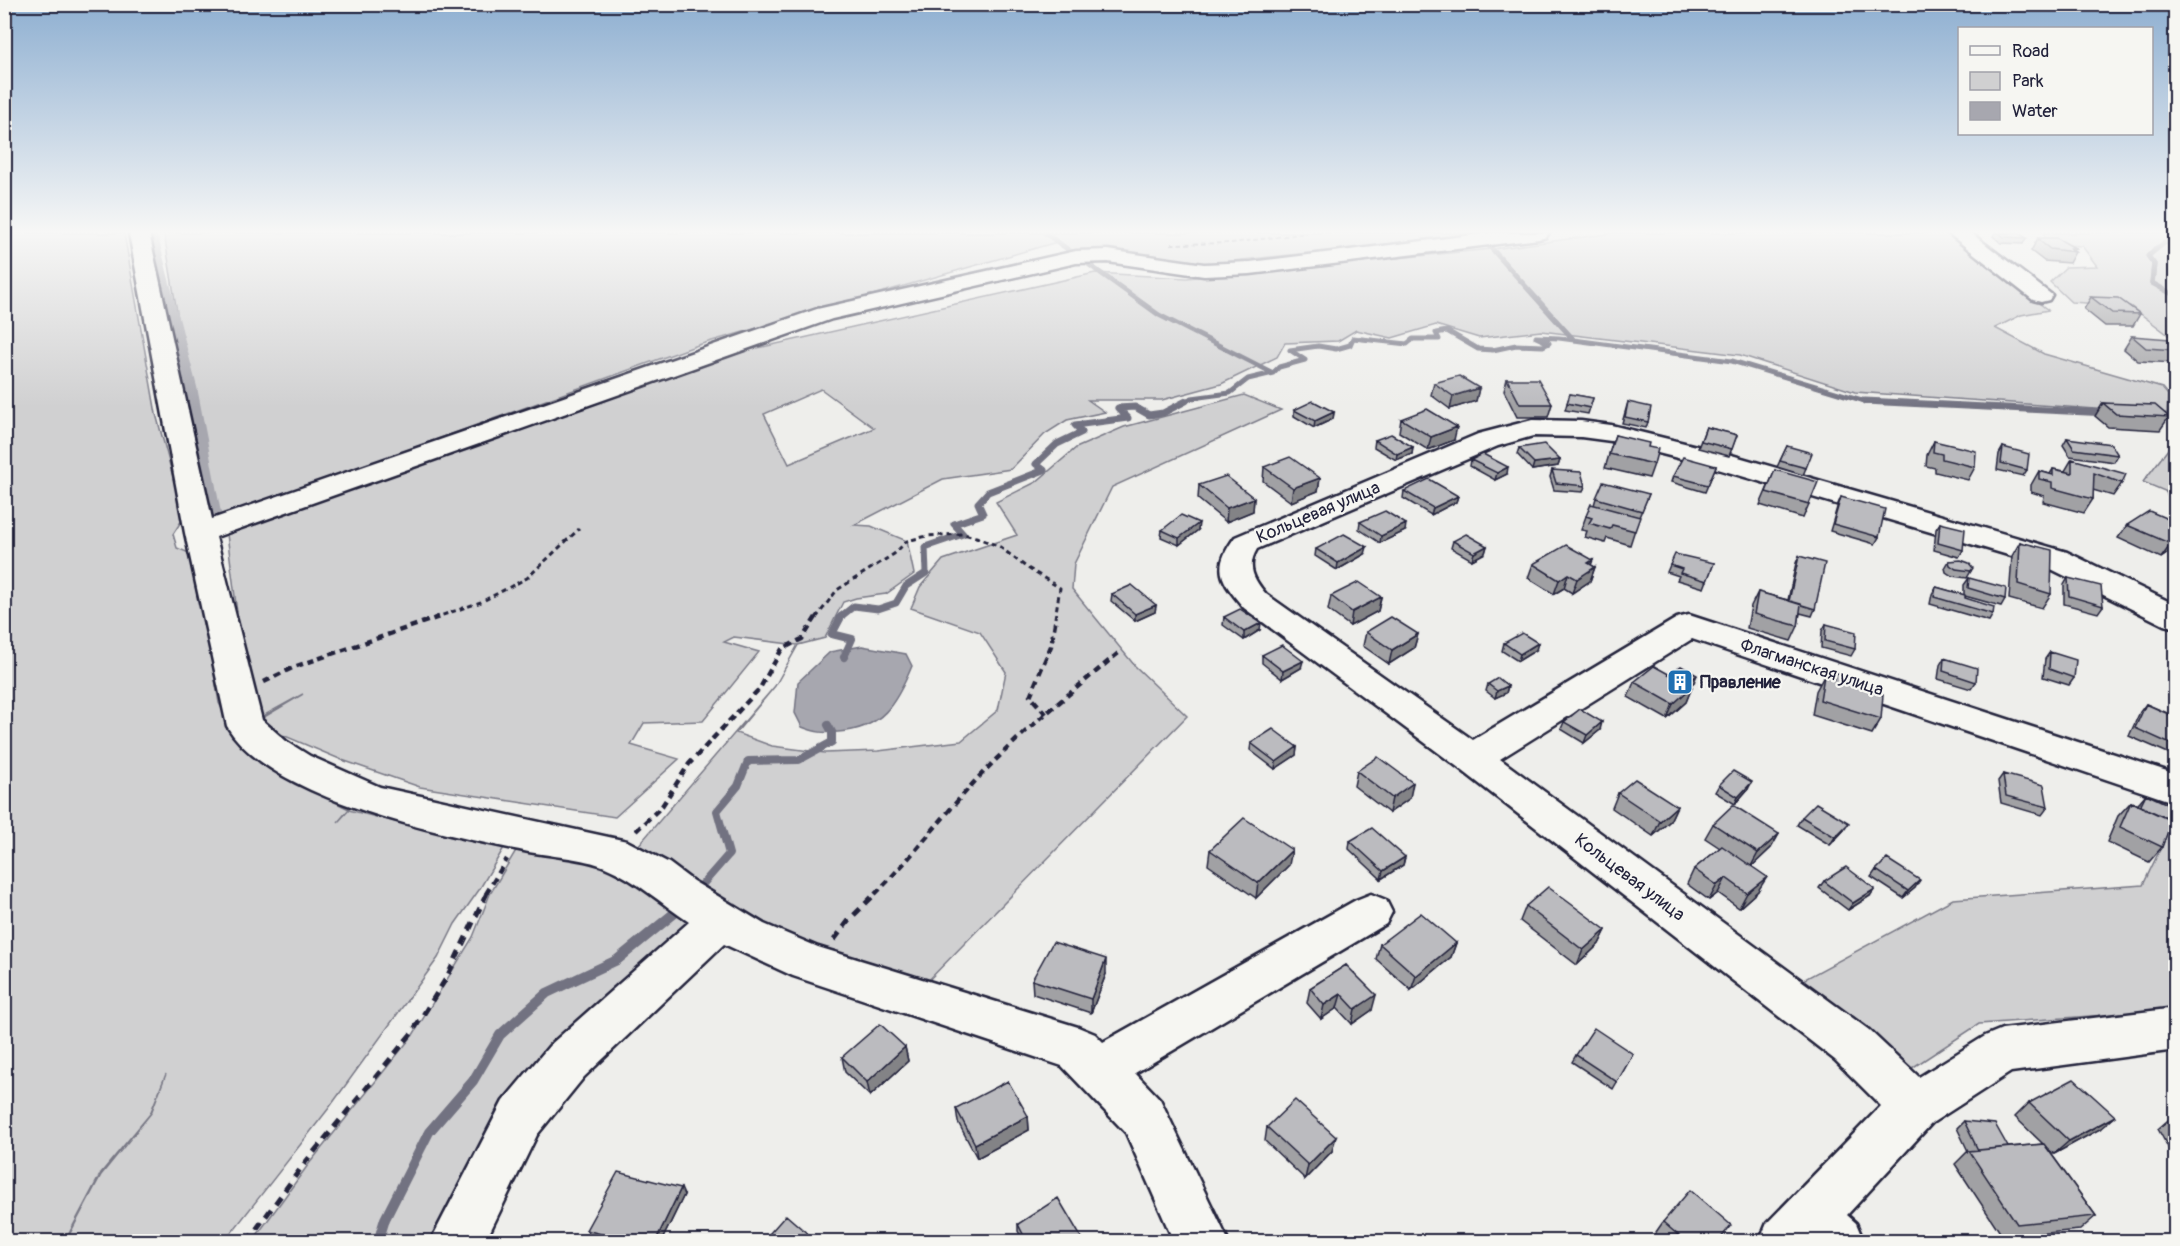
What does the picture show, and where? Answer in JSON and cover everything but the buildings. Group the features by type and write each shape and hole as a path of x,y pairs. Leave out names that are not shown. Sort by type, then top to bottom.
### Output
{"street":[{"path":"151,291 200,533 245,726 273,751 297,766 372,800 522,835 613,852 654,875 749,937 809,963 1078,1048 1143,1116 1202,1242"},
{"path":"200,533 825,314 926,291"},
{"path":"2036,291 2041,295"},
{"name":"Кольцевая улица","path":"1915,1106 1852,1045 1472,758 1255,601 1239,583 1235,567 1237,553 1246,543 1488,440 1532,428 1581,429 1611,433 1711,458 2056,559 2175,618"},
{"name":"Флагманская улица","path":"1472,758 1689,626 2175,789"},
{"path":"1096,1068 1135,1050 1371,912"},
{"path":"458,1242 520,1118 567,1061 720,920"},
{"path":"1811,1233 1915,1106 2002,1051 2175,1029"}],"path":[{"path":"2173,416 2172,426 2175,434"},
{"path":"237,695 294,667 481,602 527,578 579,529"},
{"path":"613,852 662,806 689,764 760,688 782,649 802,639 837,590 894,554 907,541 936,535 963,534 976,537 1000,547 1060,588 1051,646 1030,696 1046,714"},
{"path":"809,963 835,939 871,896 900,869 979,777 1046,714 1122,650"},
{"path":"248,1242 304,1164 411,1034 447,977 487,893 522,835"}],"green space":[{"path":"5,291 134,291 156,414 184,517 173,534 177,548 194,555 219,703 233,730 253,752 296,783 349,809 338,822 349,810 439,833 505,846 479,890 455,924 438,958 329,1108 225,1241 66,1241 101,1175 151,1113 166,1074 150,1114 101,1173 65,1241 5,1242"},
{"path":"173,291 886,291 698,345 211,521"},
{"path":"1013,291 2023,291 2048,310 2021,315 1995,328 2044,354 2162,388 2168,395 2167,414 1855,392 1740,355 1541,331 1479,338 1436,325 1392,338 1356,330 1338,341 1285,343 1277,357 1221,384 1162,400 1088,400 1105,412 1067,420 1045,434 1011,469 943,479 854,525 871,526 907,541 914,574 886,594 843,602 825,638 798,645 734,637 724,642 759,652 703,721 644,723 631,745 679,759 615,817 420,787 342,760 254,723 303,694 254,721 247,691 227,534 713,358","holes":["821,389 874,428 789,464 764,414"]},
{"path":"2060,291 2165,291 2175,297 2175,340 2130,306 2071,302"},
{"path":"1244,395 1281,410 1112,487 1074,564 1072,589 1135,666 1187,716 923,986 802,945 708,895 637,847 775,686 736,733 772,746 825,753 878,751 961,741 998,710 1006,672 980,632 911,608 920,587 943,560 1017,535 996,502 1036,482 1076,448 1124,427"},
{"path":"2175,440 2175,506 2165,491 2143,482"},
{"path":"2175,818 2175,1010 1979,1024 1912,1068 1801,981 1953,899 2143,885"},
{"path":"518,847 608,863 709,926 565,1057 451,1241 252,1242 308,1165 413,1035 473,937 490,894"}],"water":[{"path":"862,646 906,654 912,666 893,703 877,720 853,730 824,732 802,727 795,713 798,682 830,652"}],"waterway":[{"path":"163,291 187,387 209,513"},
{"path":"1126,291 1159,315 1273,373"},
{"path":"1530,291 1573,339"},
{"path":"2167,291 2176,296"},
{"path":"1273,373 1279,367 1305,360 1290,350 1318,346 1336,349 1350,345 1353,338 1407,344 1413,339 1439,339 1436,333 1447,331 1478,349 1493,350 1516,345 1543,346 1549,343 1536,337 1559,338 1732,361 1865,401"},
{"path":"1183,402 1192,398 1230,393 1248,379 1273,373"},
{"path":"839,618 854,606 878,609 896,603 906,586 926,573 925,547 963,534 954,524 983,514 978,503 988,492 1044,470 1036,464 1057,444 1082,432 1075,425 1128,418 1118,408 1135,407 1149,415 1163,413 1186,401"},
{"path":"1865,401 1895,402"},
{"path":"1865,401 2108,413"},
{"path":"2159,416 2176,416"},
{"path":"841,617 832,634 852,639 844,657"},
{"path":"694,894 729,854 717,811 738,786 748,761 799,760 832,742 832,732 828,725"},
{"path":"378,1242 385,1219 429,1132 473,1081 500,1035 547,993 617,960 682,907"}],"place":[{"name":"Правление","path":"1680,682"}]}
